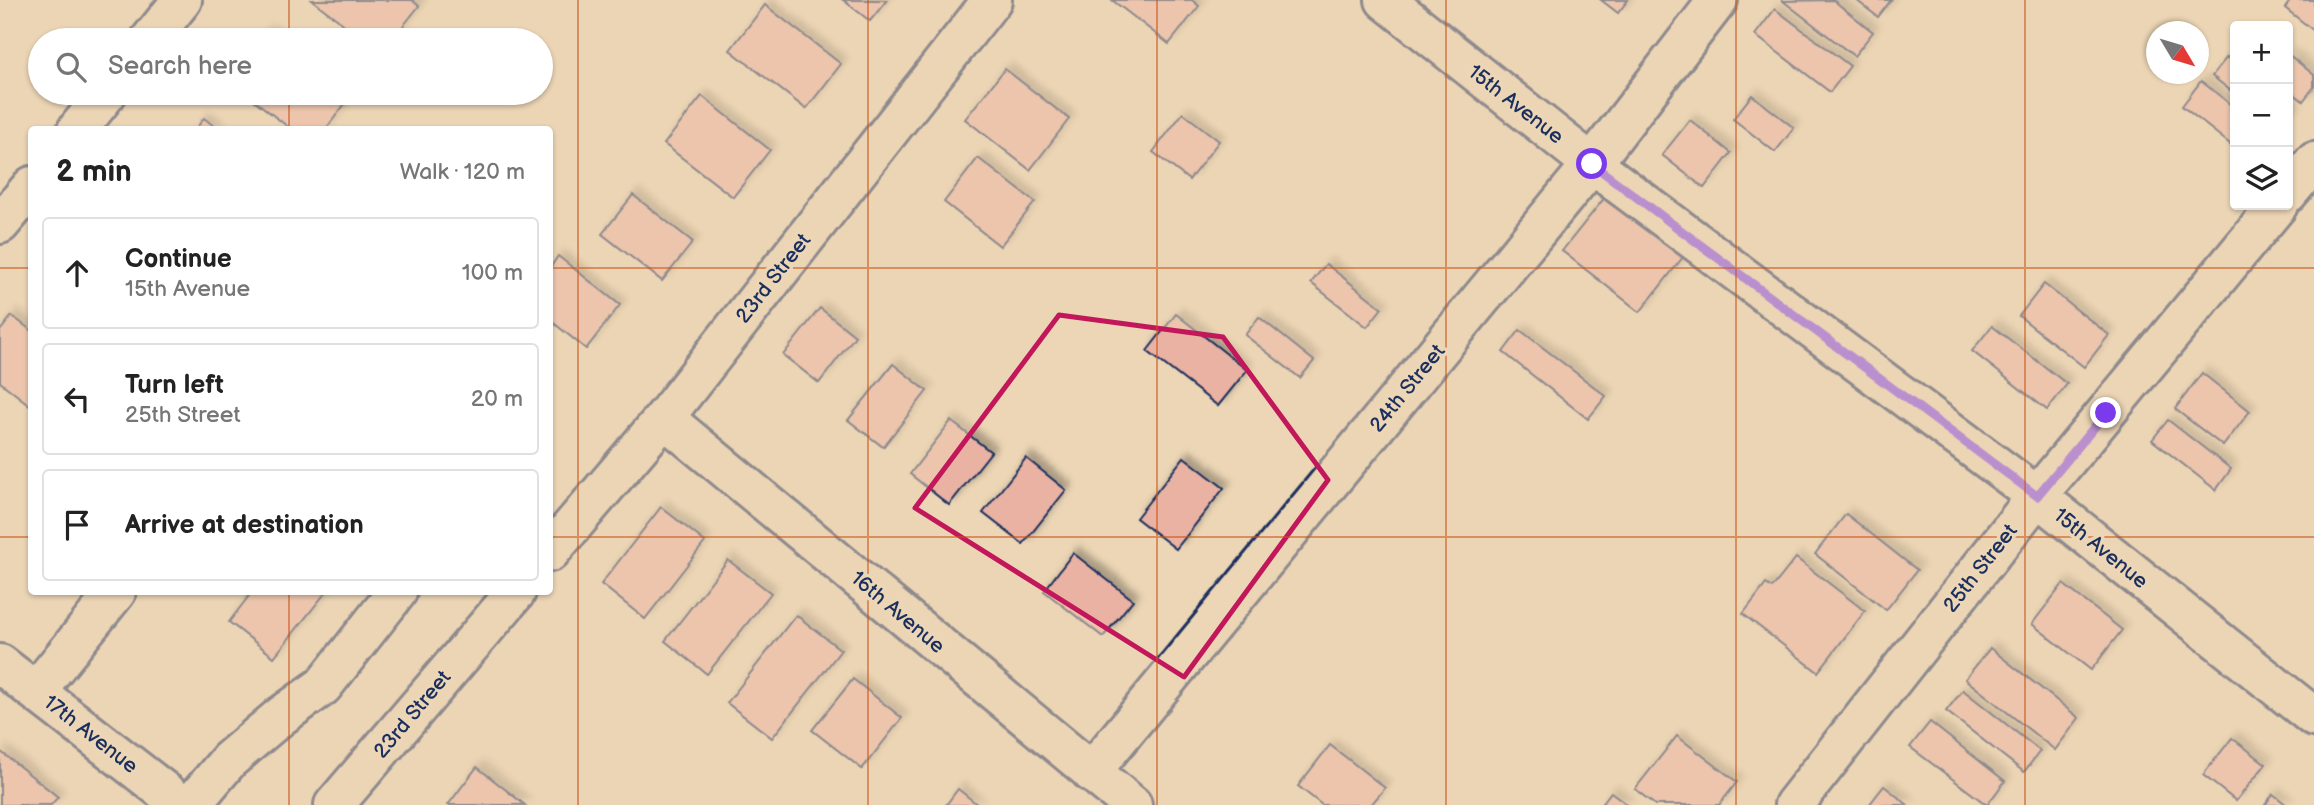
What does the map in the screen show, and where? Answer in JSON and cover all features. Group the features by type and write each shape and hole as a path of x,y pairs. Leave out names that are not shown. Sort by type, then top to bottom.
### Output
{"street":[{"path":"160,28 183,0"},
{"name":"23rd Street","path":"553,548 664,418 992,0"},
{"name":"15th Avenue","path":"1385,0 1592,164 2037,496 2314,717"},
{"name":"24th Street","path":"1091,772 1592,164 1718,0"},
{"path":"80,126 97,105"},
{"path":"2293,187 2314,162"},
{"path":"0,224 28,191"},
{"name":"25th Street","path":"1794,805 2037,496 2274,210"},
{"name":"16th Avenue","path":"664,418 1132,805"},
{"path":"36,691 114,595"},
{"path":"191,805 229,760 281,716 323,686 395,595"},
{"name":"23rd Street","path":"334,805 513,595"},
{"name":"17th Avenue","path":"0,664 182,805"}],"highlighted area":[{"path":"1059,315 1223,337 1328,480 1184,677 915,508"}],"building":[{"path":"312,0 412,0 419,6 402,28 348,28"},
{"path":"843,0 887,0 870,21"},
{"path":"1112,0 1192,0 1199,6 1169,44"},
{"path":"1601,0 1628,0 1618,13"},
{"path":"1833,0 1873,32 1854,56 1783,1"},
{"path":"1856,0 1891,0 1878,17"},
{"path":"2291,0 2314,0 2314,31 2285,8"},
{"path":"765,5 841,64 806,109 730,50"},
{"path":"1775,9 1850,66 1830,92 1755,35"},
{"path":"2227,57 2230,60 2230,90 2212,76"},
{"path":"2293,58 2314,75 2314,87 2303,101 2293,93"},
{"path":"1005,69 1069,119 1030,170 965,119"},
{"path":"2199,84 2205,84 2230,104 2230,144 2182,106"},
{"path":"1752,95 1794,128 1775,152 1733,119"},
{"path":"702,96 770,150 733,197 664,144"},
{"path":"260,105 344,105 328,126 287,126"},
{"path":"1183,113 1219,141 1189,180 1153,152"},
{"path":"204,118 214,126 198,126"},
{"path":"1690,120 1731,153 1704,188 1662,155"},
{"path":"978,158 1035,202 1000,246 944,202"},
{"path":"633,195 693,242 662,281 602,234"},
{"path":"1606,196 1683,257 1640,312 1562,251"},
{"path":"558,256 620,305 586,349 553,322 553,264"},
{"path":"1326,264 1382,308 1367,327 1311,283"},
{"path":"2044,284 2109,335 2084,367 2019,316"},
{"path":"820,308 855,336 819,383 783,355"},
{"path":"1176,314 1247,370 1218,406 1147,351"},
{"path":"12,316 28,328 28,404 0,382 0,331"},
{"path":"1259,317 1314,361 1300,378 1245,335"},
{"path":"1992,326 2067,384 2047,410 1972,351"},
{"path":"1520,330 1606,396 1588,419 1503,352"},
{"path":"893,364 927,391 883,447 848,420"},
{"path":"2202,373 2250,411 2223,446 2175,409"},
{"path":"2168,420 2231,469 2216,490 2152,440"},
{"path":"951,421 991,452 949,505 910,474"},
{"path":"1184,457 1224,488 1176,549 1136,518"},
{"path":"1026,458 1066,490 1023,544 983,513"},
{"path":"661,507 705,542 645,619 601,584"},
{"path":"1846,514 1917,570 1886,610 1815,554"},
{"path":"1073,553 1133,600 1103,637 1044,591"},
{"path":"1796,558 1865,611 1818,672 1743,614 1766,584 1772,588"},
{"path":"728,560 771,593 707,674 665,641"},
{"path":"2063,584 2122,630 2091,670 2032,624"},
{"path":"250,595 324,595 274,657 229,622"},
{"path":"796,615 841,650 772,738 727,703"},
{"path":"1990,648 2079,718 2055,750 1965,679"},
{"path":"853,679 902,718 862,769 812,730"},
{"path":"1963,690 2040,751 2024,772 1946,711"},
{"path":"1930,722 2005,781 1987,805 1910,747"},
{"path":"1677,736 1737,782 1719,805 1655,805 1635,789"},
{"path":"2232,738 2266,764 2236,801 2203,775"},
{"path":"1330,745 1385,788 1371,805 1322,805 1298,786"},
{"path":"0,751 58,797 51,805 0,805"},
{"path":"477,767 525,805 448,805"},
{"path":"1884,786 1908,805 1869,805"},
{"path":"958,789 978,805 946,805"},
{"path":"1611,792 1628,805 1601,805"},
{"path":"2273,794 2287,805 2265,805"}],"route":[{"path":"1592,164 2037,496 2106,413"}]}
